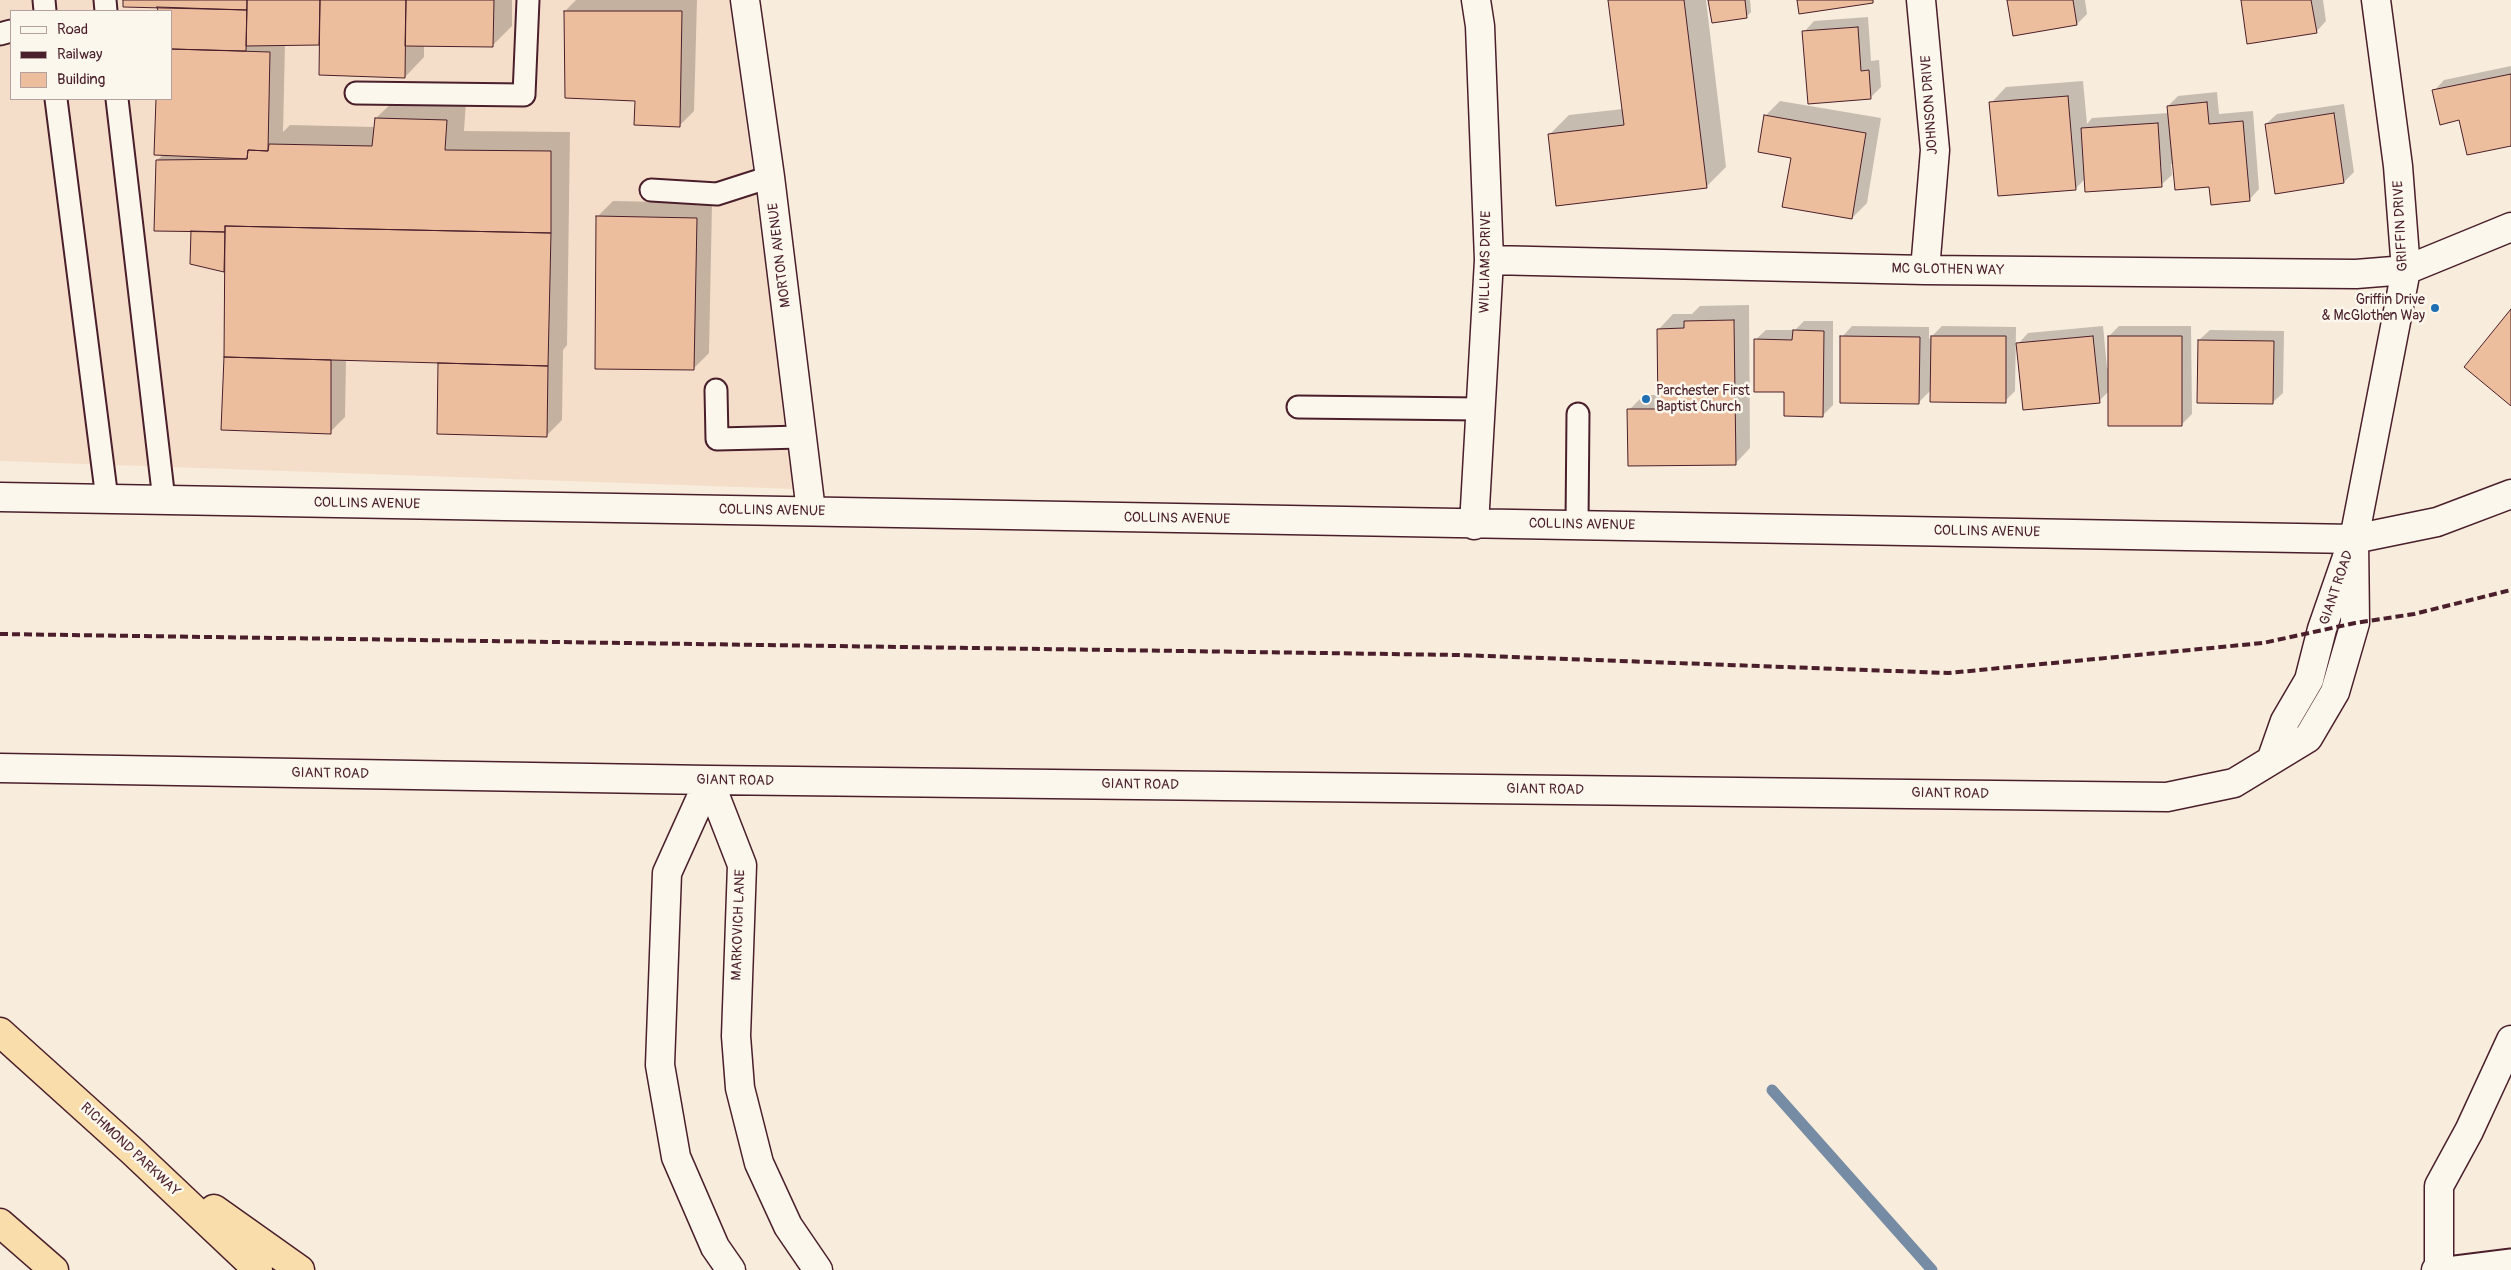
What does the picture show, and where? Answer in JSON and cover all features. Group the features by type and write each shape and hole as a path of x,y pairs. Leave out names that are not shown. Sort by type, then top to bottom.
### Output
{"highway":[{"name":"RICHMOND PARKWAY","path":"0,1032 131,1150 258,1270"},
{"path":"131,1150 300,1270"},
{"path":"0,1223 54,1270"}],"street":[{"name":"MORTON AVENUE","path":"745,0 770,177 811,511"},
{"name":"WILLIAMS DRIVE","path":"1474,525 1489,260 1480,26 1476,0"},
{"name":"JOHNSON DRIVE","path":"1921,0 1935,150 1925,270"},
{"name":"GRIFFIN DRIVE","path":"2354,539 2406,270 2398,166 2376,0"},
{"name":"MC GLOTHEN WAY","path":"1489,260 1925,270 2356,274 2406,270 2511,227"},
{"name":"COLLINS AVENUE","path":"0,497 1474,525 1577,524 2354,539 2437,522 2511,494"},
{"name":"GIANT ROAD","path":"0,768 709,780 2167,797 2234,783 2272,758 2308,738 2335,692 2355,622 2354,539"},
{"path":"709,780 667,873 660,1065 676,1157 715,1247 731,1270"},
{"name":"MARKOVICH LANE","path":"709,780 742,865 736,1036 740,1088 759,1163 788,1226 818,1270"},
{"path":"2437,1269 2439,1186 2469,1131 2511,1040"}],"lane":[{"path":"356,93 524,95 528,0"},
{"path":"56,100 108,499"},
{"path":"117,100 164,500"},
{"path":"651,190 717,194 770,177"},
{"path":"716,390 716,439 802,437"},
{"path":"1298,407 1480,409"},
{"path":"1577,524 1578,414"},
{"path":"2437,1269 2511,1260"}],"shaded area":[{"path":"0,0 730,0 795,489 0,461"}],"building":[{"path":"123,0 247,0 247,10 123,7"},
{"path":"247,0 320,0 319,45 246,46"},
{"path":"320,0 406,0 405,78 319,75"},
{"path":"406,0 494,0 493,47 405,46"},
{"path":"1608,0 1684,0 1707,188 1556,206 1548,134 1624,125"},
{"path":"1708,0 1745,0 1747,18 1712,23"},
{"path":"1797,0 1873,0 1873,3 1799,14"},
{"path":"2007,0 2073,0 2077,25 2013,36"},
{"path":"2241,0 2311,0 2317,33 2247,44"},
{"path":"157,7 247,10 246,51 172,49 172,10 158,10"},
{"path":"564,11 682,11 680,127 634,125 635,101 565,98"},
{"path":"1858,27 1861,71 1869,70 1871,99 1808,104 1802,31"},
{"path":"172,49 270,52 268,151 248,150 247,159 154,155 156,100 172,100"},
{"path":"2511,74 2511,146 2467,155 2459,120 2440,125 2432,90"},
{"path":"2068,96 2076,190 1998,196 1989,102"},
{"path":"2207,102 2209,124 2243,121 2250,201 2211,205 2209,187 2175,190 2167,106"},
{"path":"2334,113 2344,183 2275,194 2265,124"},
{"path":"1764,115 1866,133 1852,219 1782,207 1791,158 1758,152"},
{"path":"375,118 447,120 445,150 551,151 551,233 225,226 225,232 154,231 156,160 247,159 248,150 268,151 269,144 372,146"},
{"path":"2158,123 2162,187 2085,192 2081,128"},
{"path":"596,216 697,218 694,370 595,369"},
{"path":"225,226 551,233 548,366 224,357"},
{"path":"191,231 225,232 224,272 190,264"},
{"path":"2511,309 2511,406 2464,367"},
{"path":"1734,320 1736,465 1628,466 1627,409 1658,409 1657,329 1684,328 1684,321"},
{"path":"1793,330 1824,331 1823,417 1784,416 1784,392 1754,392 1754,339 1792,340"},
{"path":"1840,336 1920,337 1919,404 1840,403"},
{"path":"1931,336 2006,336 2006,403 1930,402"},
{"path":"2093,336 2100,403 2023,410 2016,343"},
{"path":"2108,336 2182,336 2182,426 2108,426"},
{"path":"2198,340 2274,341 2273,404 2197,403"},
{"path":"224,357 331,360 331,434 221,430"},
{"path":"438,363 548,366 547,437 437,434"}],"waterway":[{"path":"1772,1090 1932,1270"}],"railway":[{"path":"0,634 1459,655 1948,673 2263,643 2355,623 2414,614 2511,590"}],"place":[{"name":"Griffin Drive & McGlothen Way","path":"2435,308"},
{"name":"Parchester First Baptist Church","path":"1646,399"}]}
